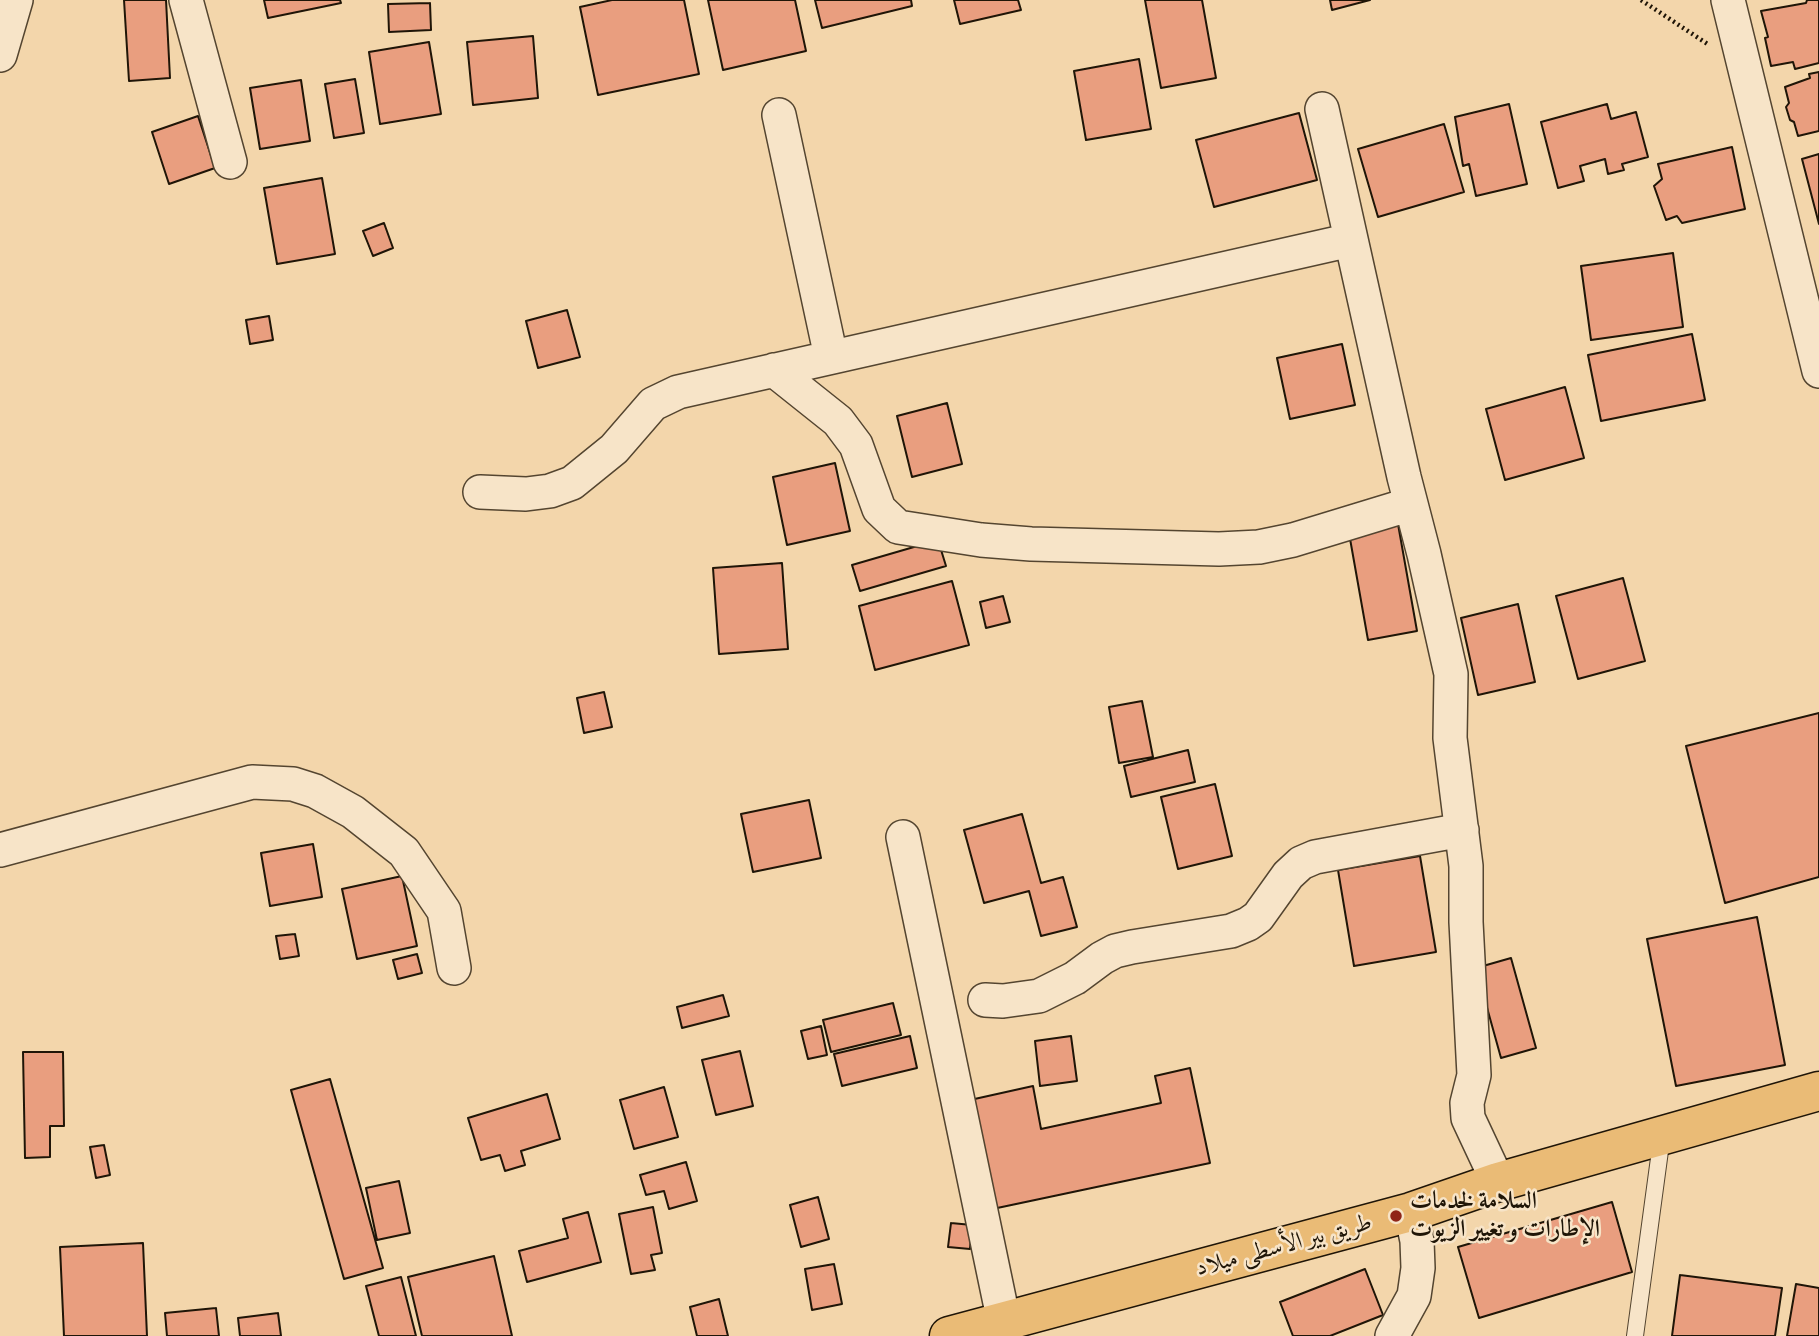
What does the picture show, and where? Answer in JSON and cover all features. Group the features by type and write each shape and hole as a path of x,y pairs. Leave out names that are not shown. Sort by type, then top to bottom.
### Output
{"main road":[{"name":"طريق بير الأسطى ميلاد","path":"949,1336 1411,1212 1499,1182 1819,1091"}],"street":[{"path":"0,55 16,0"},
{"path":"186,0 230,162"},
{"path":"1728,0 1819,371"},
{"path":"1322,110 1451,674 1450,738 1466,866 1466,922 1474,1075 1467,1103 1468,1118 1499,1182"},
{"path":"779,115 831,357"},
{"path":"480,492 526,494 551,491 572,483 614,449 653,404 678,392 1351,240"},
{"path":"774,370 838,421 856,445 878,509 898,527 981,540 1031,544 1259,547 1293,540 1411,505"},
{"path":"0,850 252,782 293,784 315,790 353,812 404,852 444,911 454,968"},
{"path":"985,1000 1003,1001 1039,996 1075,978 1115,951 1231,931 1258,917 1288,875 1301,863 1315,857 1462,830"},
{"path":"903,837 1004,1321"},
{"path":"1392,1336 1414,1296 1418,1268 1417,1241 1411,1212"}],"lane":[{"path":"1636,1336 1662,1136"}],"path":[{"path":"1641,0 1745,69"}],"building":[{"path":"124,0 166,0 170,78 129,81"},
{"path":"264,0 340,0 341,3 268,18"},
{"path":"612,0 684,0 699,74 598,95 580,7"},
{"path":"708,0 795,0 806,51 723,70"},
{"path":"815,0 911,0 912,6 822,28"},
{"path":"954,0 1018,0 1021,10 960,24"},
{"path":"1145,0 1202,0 1216,78 1161,88"},
{"path":"1330,0 1370,0 1332,10"},
{"path":"1807,0 1819,0 1819,63 1795,69 1793,62 1771,66 1765,38 1768,37 1761,11 1806,3"},
{"path":"430,3 431,30 389,32 388,4"},
{"path":"533,36 538,98 473,105 467,42"},
{"path":"429,42 441,114 380,124 369,52"},
{"path":"1139,59 1151,129 1086,140 1074,71"},
{"path":"1819,72 1819,131 1798,136 1786,107 1789,103 1785,87 1810,78 1809,74"},
{"path":"355,79 364,133 334,138 325,84"},
{"path":"301,80 310,141 260,149 250,88"},
{"path":"1509,104 1527,184 1476,196 1469,164 1463,166 1455,117"},
{"path":"1607,104 1611,119 1636,112 1648,157 1622,164 1624,170 1608,174 1605,159 1580,166 1584,181 1558,188 1541,122"},
{"path":"1299,113 1317,180 1214,207 1196,140"},
{"path":"198,116 215,168 169,184 152,132"},
{"path":"1444,124 1464,192 1378,217 1358,149"},
{"path":"1732,147 1745,209 1682,223 1677,216 1666,220 1654,186 1662,179 1658,164"},
{"path":"1819,154 1819,224 1802,159"},
{"path":"322,178 335,254 277,264 264,188"},
{"path":"384,223 393,248 373,256 363,231"},
{"path":"1673,253 1683,327 1591,340 1581,266"},
{"path":"567,310 580,357 538,368 526,321"},
{"path":"269,316 273,340 250,344 246,320"},
{"path":"1692,334 1705,400 1601,421 1588,355"},
{"path":"1342,344 1355,405 1290,419 1277,358"},
{"path":"1565,387 1584,458 1505,480 1486,409"},
{"path":"947,403 962,464 912,477 897,416"},
{"path":"835,463 850,531 787,545 773,477"},
{"path":"1398,524 1417,631 1368,640 1349,533"},
{"path":"938,540 946,566 860,591 852,565"},
{"path":"782,563 788,649 719,654 713,568"},
{"path":"1623,578 1645,661 1578,679 1556,596"},
{"path":"952,581 969,645 875,670 859,606"},
{"path":"1003,596 1010,622 986,628 980,602"},
{"path":"1518,604 1535,682 1478,695 1461,618"},
{"path":"604,692 612,727 584,733 577,698"},
{"path":"1142,701 1153,757 1119,763 1109,707"},
{"path":"1819,713 1819,877 1725,903 1686,746"},
{"path":"1188,750 1195,782 1131,797 1124,766"},
{"path":"1215,784 1232,856 1178,869 1161,797"},
{"path":"809,800 821,858 753,872 741,814"},
{"path":"1022,814 1041,883 1063,877 1077,927 1041,936 1029,891 984,903 964,830"},
{"path":"313,844 322,897 270,906 261,853"},
{"path":"1420,856 1436,952 1354,966 1338,870"},
{"path":"402,876 417,946 357,959 342,889"},
{"path":"1757,917 1785,1065 1676,1086 1647,939"},
{"path":"295,934 299,956 280,959 276,936"},
{"path":"417,954 422,973 398,979 393,960"},
{"path":"1511,958 1536,1048 1501,1058 1476,968"},
{"path":"723,995 729,1016 682,1028 677,1007"},
{"path":"893,1003 901,1035 831,1052 823,1020"},
{"path":"821,1026 827,1055 808,1059 801,1031"},
{"path":"910,1036 917,1068 842,1086 834,1054"},
{"path":"1071,1036 1077,1081 1040,1086 1035,1041"},
{"path":"740,1051 753,1106 716,1115 702,1060"},
{"path":"23,1052 63,1052 64,1126 50,1126 50,1157 25,1158"},
{"path":"1190,1068 1210,1163 983,1211 961,1102 1033,1086 1041,1129 1161,1103 1155,1076"},
{"path":"330,1079 383,1268 344,1279 291,1090"},
{"path":"664,1087 678,1137 634,1149 620,1100"},
{"path":"547,1094 560,1139 521,1151 525,1165 505,1171 500,1155 481,1160 468,1118"},
{"path":"104,1145 110,1175 96,1178 90,1147"},
{"path":"686,1162 697,1201 669,1209 664,1191 646,1195 640,1175"},
{"path":"399,1181 410,1233 377,1240 366,1188"},
{"path":"818,1197 829,1239 801,1247 790,1205"},
{"path":"1612,1202 1632,1272 1479,1318 1458,1247"},
{"path":"653,1207 662,1253 651,1255 655,1270 631,1274 619,1214"},
{"path":"588,1212 601,1262 527,1282 519,1251 568,1238 563,1219"},
{"path":"951,1223 972,1225 970,1249 948,1247"},
{"path":"143,1243 147,1336 64,1336 60,1247"},
{"path":"494,1256 512,1336 422,1336 408,1277"},
{"path":"834,1264 842,1304 812,1310 805,1269"},
{"path":"1365,1269 1383,1315 1330,1336 1293,1336 1280,1302"},
{"path":"1680,1275 1782,1288 1775,1336 1672,1336"},
{"path":"401,1277 416,1336 379,1336 366,1286"},
{"path":"1796,1284 1819,1288 1819,1336 1787,1336"},
{"path":"719,1299 728,1336 697,1336 690,1307"},
{"path":"216,1308 219,1336 167,1336 165,1313"},
{"path":"278,1313 281,1336 240,1336 238,1318"}],"place":[{"name":"السلامة لخدمات الإطارات و تغيير الزيوت","path":"1396,1216"}]}
